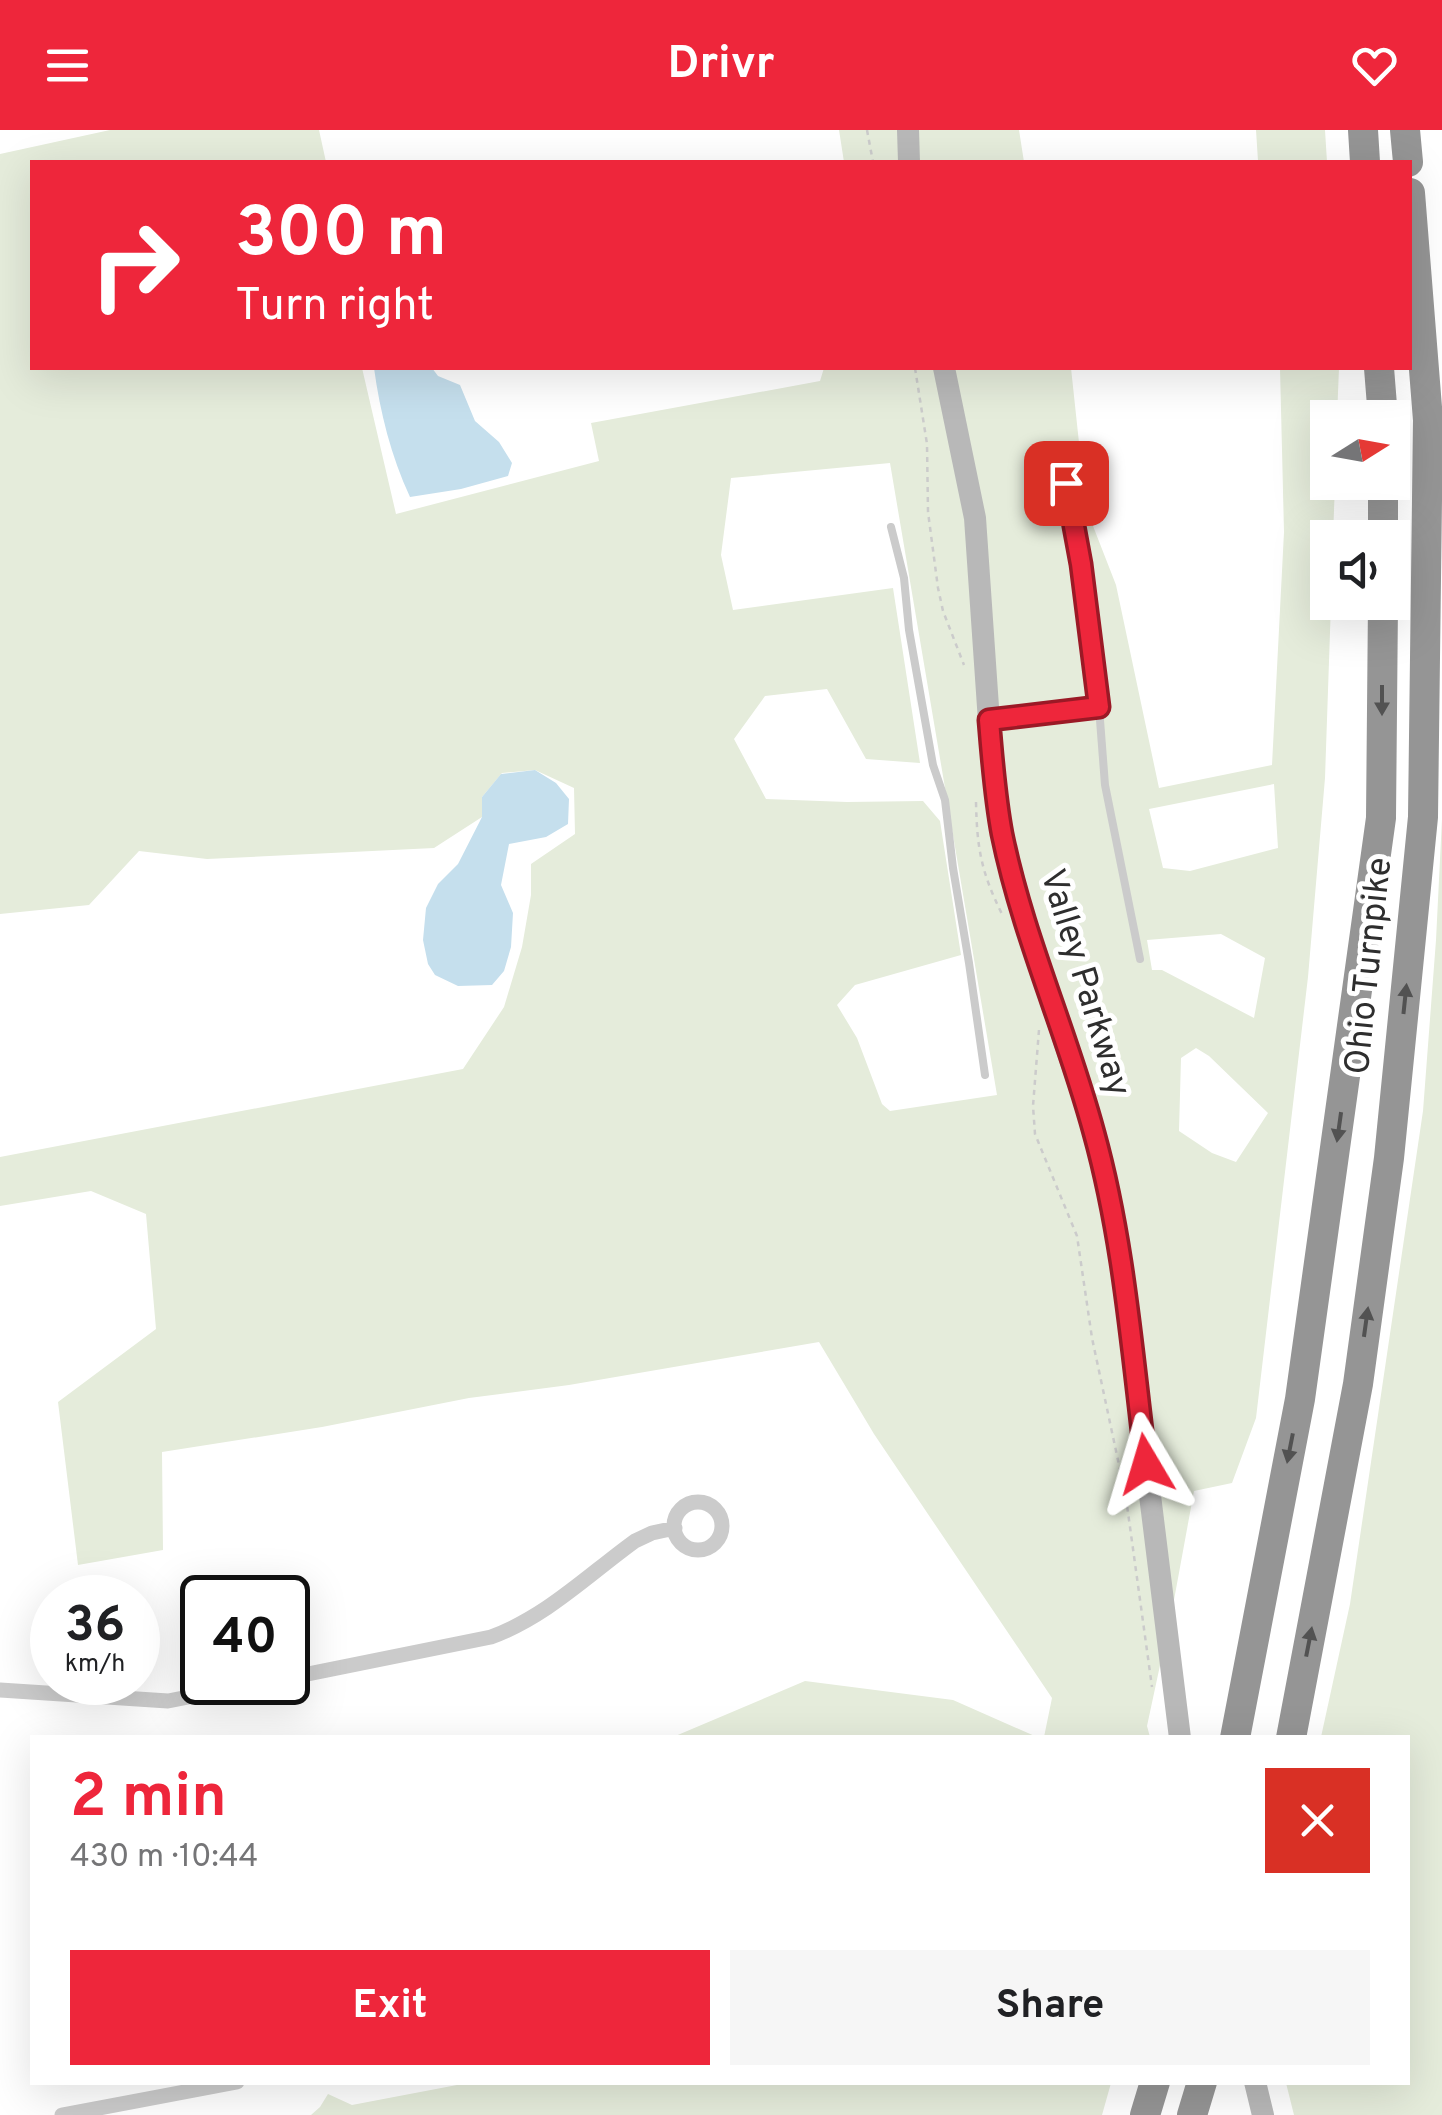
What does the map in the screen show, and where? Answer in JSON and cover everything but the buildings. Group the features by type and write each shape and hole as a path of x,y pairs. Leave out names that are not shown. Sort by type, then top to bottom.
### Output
{"highway":[{"path":"1363,130 1365,160"},
{"path":"1405,130 1408,160"},
{"name":"Ohio Turnpike","path":"1292,1735 1358,1384 1389,1158 1423,817 1428,420 1412,218"},
{"path":"1380,370 1382,400"},
{"name":"Ohio Turnpike","path":"1237,1726 1300,1399 1381,818 1382,620"},
{"path":"1145,2115 1154,2085"}],"street":[{"path":"908,130 909,160"},
{"name":"Valley Parkway","path":"944,370 975,518 992,765 1002,835 1108,1186 1122,1268 1180,1735"},
{"path":"310,1674 506,1632 546,1610 636,1541 675,1528"},
{"path":"0,1690 180,1699"},
{"path":"62,2115 222,2085"},
{"path":"1256,2085 1262,2115"}],"lane":[{"path":"1060,452 1073,513 1099,707 1105,785 1140,959"},
{"path":"891,527 904,578 912,653 933,765 947,812 985,1075"},
{"path":"989,720 1099,707"}],"path":[{"path":"867,130 872,160"},
{"path":"916,370 927,444 928,512 940,600 966,672"},
{"path":"976,798 976,834 982,869 1003,917"},
{"path":"1039,1025 1032,1106 1035,1134 1078,1236 1092,1338 1123,1482 1153,1689"}],"green space":[{"path":"110,130 319,130 326,160 30,160 30,370 362,370 396,514 599,461 591,423 820,381 823,370 1071,370 1086,508 1116,585 1159,788 1272,765 1284,532 1280,370 1339,370 1338,400 1310,400 1310,500 1334,500 1334,520 1310,520 1310,620 1330,620 1325,778 1308,977 1256,1418 1232,1483 1194,1491 1147,1726 1149,1735 1044,1735 1052,1698 874,1434 819,1342 162,1452 163,1550 78,1565 58,1402 156,1329 146,1214 91,1191 0,1206 0,1157 463,1069 504,1007 522,947 531,895 531,864 575,834 574,788 535,770 502,773 482,797 482,817 434,848 207,859 139,851 89,905 0,914 0,154","holes":["890,463 997,1095 890,1111 882,1104 857,1038 837,1005 855,985 961,955 940,821 923,801 766,799 734,739 765,696 827,689 866,759 920,763 893,588 733,610 721,555 731,478","1274,784 1278,848 1190,871 1163,868 1149,809","1221,934 1265,958 1254,1018 1162,970 1152,970 1147,940","1196,1048 1268,1113 1236,1162 1212,1153 1179,1131 1181,1058"]},
{"path":"839,130 1019,130 1024,160 844,160"},
{"path":"1256,130 1325,130 1327,160 1258,160"},
{"path":"1442,819 1442,2115 1294,2115 1286,2085 1410,2085 1410,1735 1321,1735 1350,1604 1423,1111"},
{"path":"805,1681 953,1700 1032,1735 678,1735"},
{"path":"457,2085 1110,2085 1102,2115 311,2115 328,2094 352,2105"}],"water":[{"path":"374,370 434,370 438,376 460,385 475,421 499,442 512,463 508,476 410,497 379,401"},
{"path":"535,770 556,783 569,799 568,824 546,837 509,844 501,885 513,913 511,947 504,971 492,985 458,986 435,975 428,964 423,940 426,908 438,884 458,864 482,817 482,797 501,774"}],"route":[{"path":"1066,483 1081,564 1099,707 989,720 992,765 1002,835 1108,1186 1146,1464"}]}
